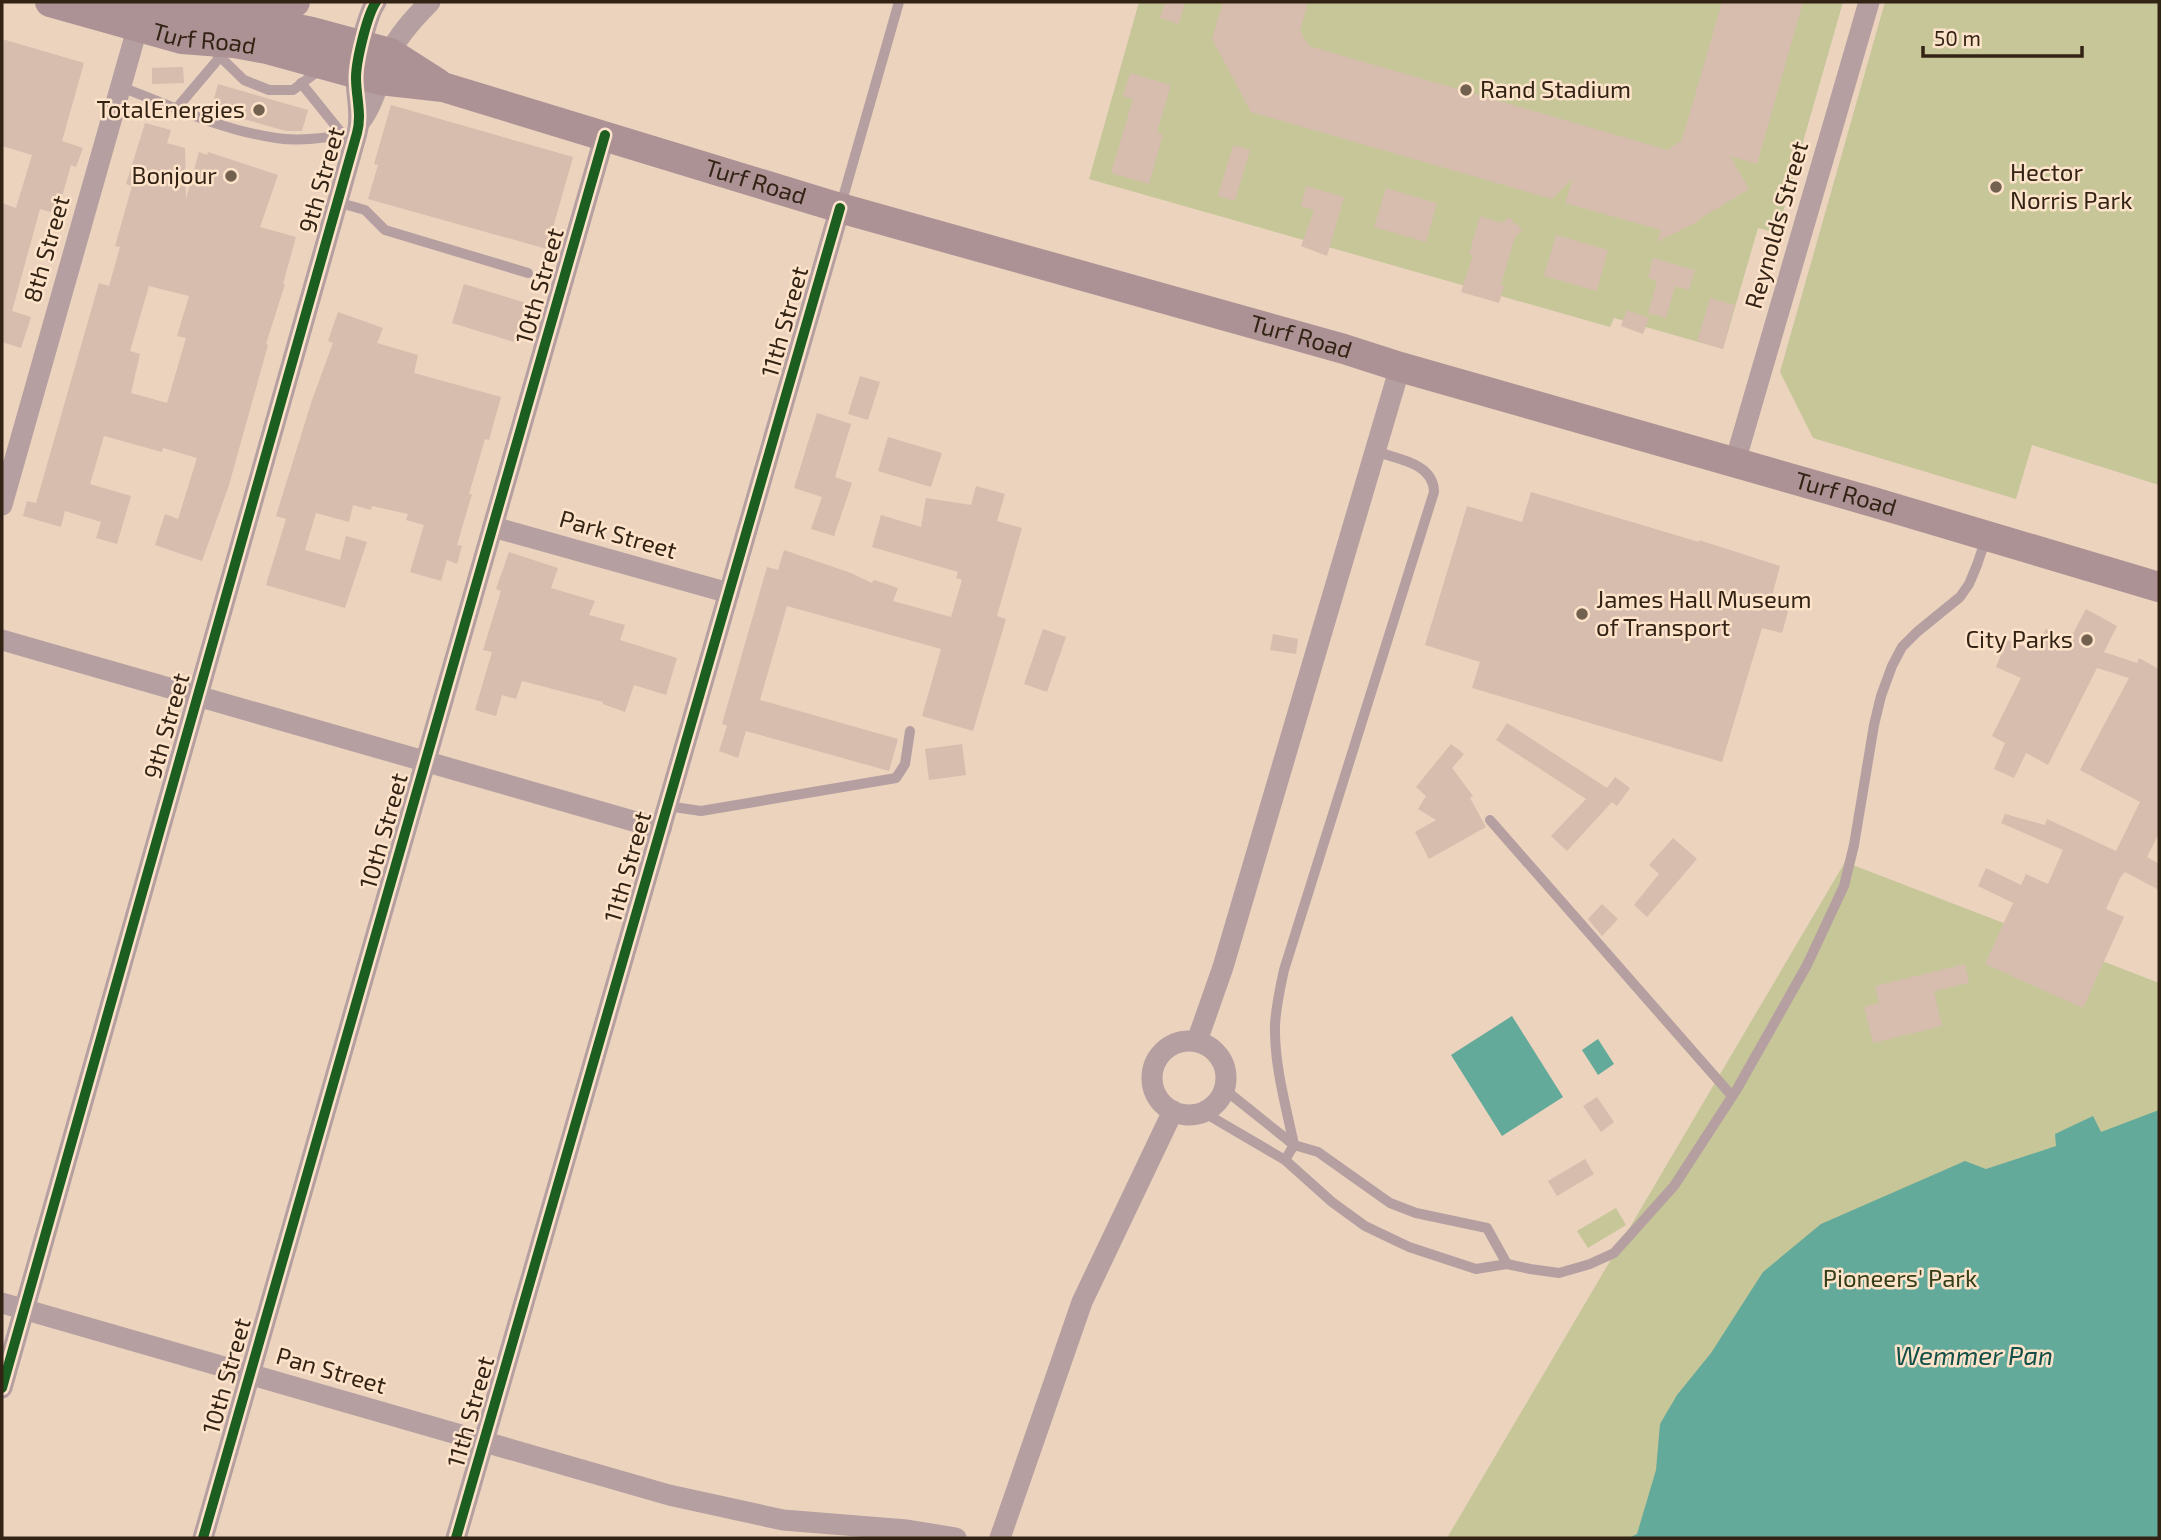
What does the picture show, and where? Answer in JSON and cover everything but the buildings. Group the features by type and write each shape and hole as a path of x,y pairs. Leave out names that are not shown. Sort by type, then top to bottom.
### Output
{"main road":[{"name":"Turf Road","path":"50,2 132,13 235,16 286,25 372,63 443,87 840,208 1344,349 2159,587"},
{"path":"235,16 295,2"},
{"name":"Turf Road","path":"132,13 181,40 212,50 234,43 327,64 372,63"}],"street":[{"path":"372,63 368,19 376,2"},
{"path":"372,63 430,2"},
{"name":"Reynolds Street","path":"1735,462 1869,2"},
{"name":"8th Street","path":"2,505 121,87 132,13"},
{"name":"9th Street","path":"2,1388 337,202 353,130 369,110 372,63"},
{"name":"10th Street","path":"203,1538 605,135"},
{"name":"11th Street","path":"456,1538 840,208"},
{"path":"1197,1041 1223,967 1400,367"},
{"name":"Park Street","path":"493,527 729,593"},
{"path":"2,640 661,829"},
{"path":"1197,1041 1206,1045 1221,1059 1225,1068 1224,1088 1213,1106 1203,1112 1193,1115 1172,1111 1164,1105 1153,1088 1153,1067 1157,1057 1175,1043 1197,1041"},
{"path":"1000,1538 1082,1302 1172,1111"},
{"name":"Pan Street","path":"2,1303 669,1495 783,1520 895,1529 956,1538"}],"lane":[{"path":"840,208 899,2"},
{"path":"176,109 212,50 244,80 269,90 293,90 327,64"},
{"path":"301,83 353,130"},
{"path":"121,87 213,124 277,138 318,139 353,130"},
{"path":"337,202 365,210 385,230 528,273"},
{"path":"1285,1160 1294,1145 1277,1066 1275,1027 1282,980 1309,886 1434,492 1434,482 1430,474 1374,451"},
{"path":"1203,1112 1285,1160 1351,1216 1390,1239 1476,1269 1507,1264 1559,1273 1590,1264 1614,1253 1674,1186 1732,1096 1807,965 1844,886 1854,845 1874,725 1892,666 1902,647 1960,597 1973,575 1987,536"},
{"path":"667,806 701,811 896,778 905,764 910,731"},
{"path":"1490,820 1732,1096"},
{"path":"1224,1088 1294,1145 1318,1152 1390,1203 1416,1213 1487,1228 1507,1264"}],"green space":[{"name":"Rand Stadium","path":"1139,2 1843,2 1777,233 1758,228 1723,349 1614,318 1610,327 1089,179"},
{"name":"Hector Norris Park","path":"1885,2 2159,2 2159,485 2032,445 2016,499 1813,438 1780,372"},
{"name":"Pioneers' Park","path":"1845,862 2159,983 2159,1538 1447,1538"},
{"path":"1616,1208 1626,1225 1588,1248 1577,1231"}],"water":[{"path":"1512,1016 1563,1097 1502,1136 1451,1055"},
{"path":"1598,1039 1614,1064 1598,1075 1582,1050"},
{"name":"Wemmer Pan","path":"2159,1110 2159,1538 1629,1538 1637,1534 1656,1470 1660,1424 1677,1395 1711,1353 1763,1272 1821,1224 1965,1161 1986,1169 2056,1146 2055,1134 2093,1116 2101,1132"}],"cycle path":[{"path":"2,1388 357,133 358,61 366,27 376,2"},
{"path":"203,1538 605,135"},
{"path":"456,1538 840,208"}],"place":[{"name":"Rand Stadium","path":"1466,90"},
{"name":"TotalEnergies","path":"259,110"},
{"name":"Bonjour","path":"231,176"},
{"name":"Hector Norris Park","path":"1996,187"},
{"name":"James Hall Museum of Transport","path":"1582,614"},
{"name":"City Parks","path":"2087,640"}]}
